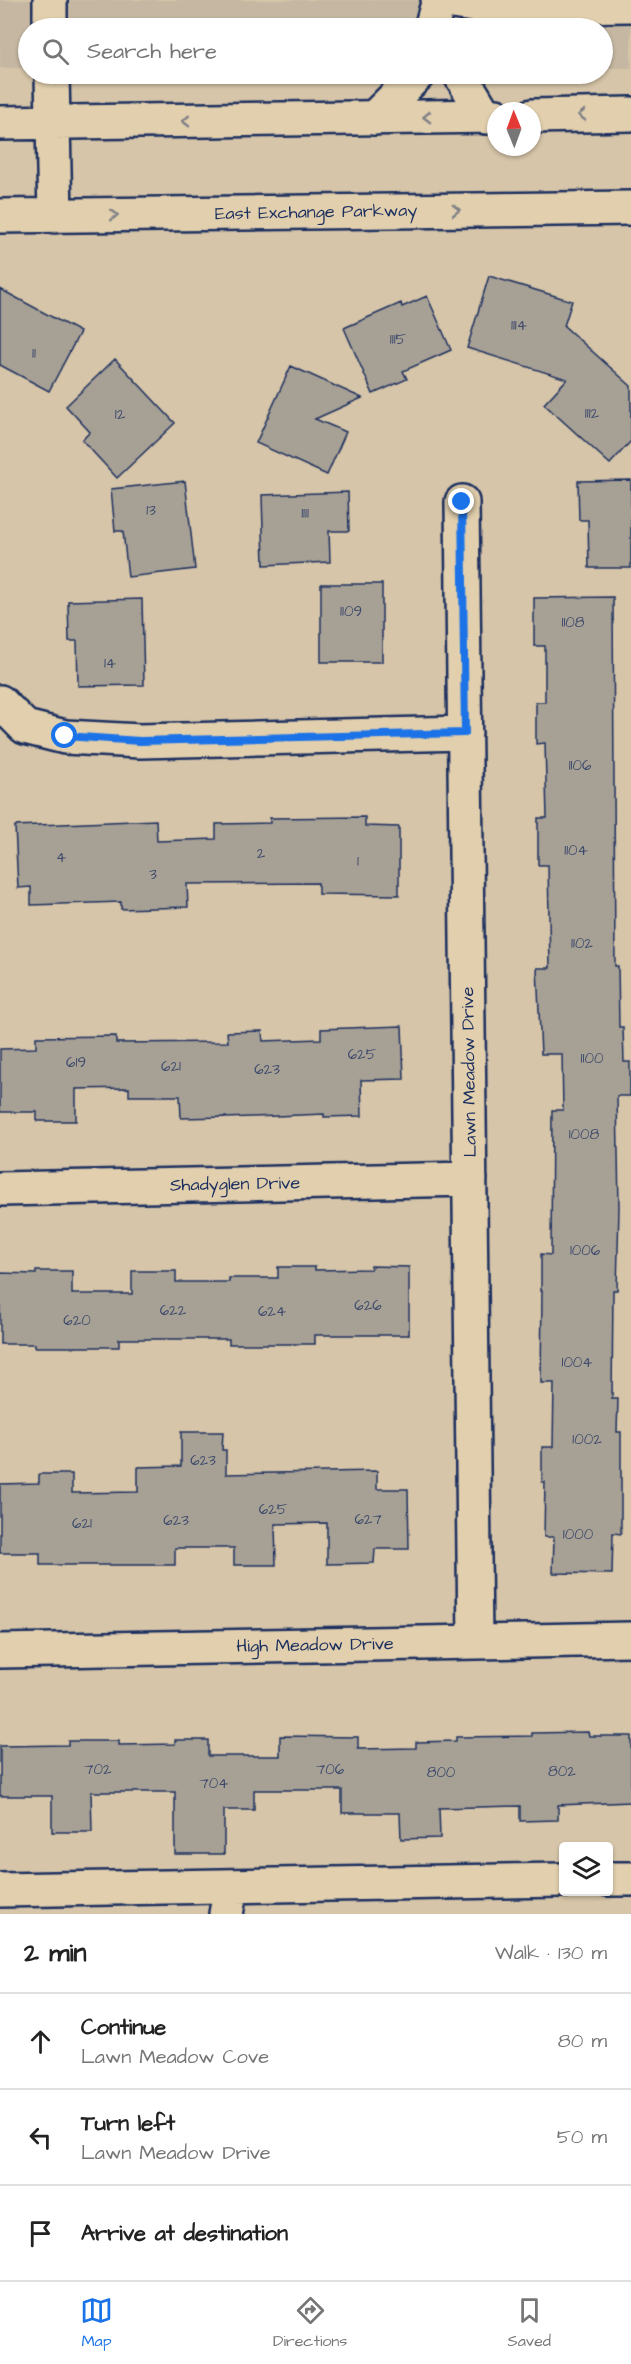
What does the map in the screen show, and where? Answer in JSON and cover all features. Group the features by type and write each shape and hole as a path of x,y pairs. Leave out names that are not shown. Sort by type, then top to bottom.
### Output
{"street":[{"path":"50,0 50,18"},
{"path":"439,0 487,7 631,5"},
{"path":"434,18 439,0"},
{"path":"439,0 444,18"},
{"path":"52,84 55,216"},
{"path":"374,118 408,84"},
{"path":"467,84 487,111"},
{"path":"541,116 631,114"},
{"path":"0,123 487,116"},
{"name":"East Exchange Parkway","path":"0,216 631,208"},
{"name":"Lawn Meadow Drive","path":"462,502 475,1642"},
{"path":"0,702 25,727 76,737 140,741 465,733"},
{"name":"Shadyglen Drive","path":"0,1188 470,1179"},
{"name":"High Meadow Drive","path":"0,1650 631,1639"},
{"path":"613,1879 631,1879"},
{"path":"0,1890 228,1900 559,1880"}],"shaded area":[{"path":"0,0 631,0 631,68 613,68 613,18 18,18 18,68 0,68"}],"building":[{"path":"489,276 572,301 564,326 631,386 631,441 610,464 544,404 567,379 467,348"},
{"path":"0,289 80,332 49,391 0,365"},
{"path":"427,296 451,350 403,371 407,379 373,394 344,328 401,303 402,307"},
{"path":"115,359 175,423 117,478 82,440 90,432 66,406"},
{"path":"291,366 362,398 315,419 346,432 327,475 256,443"},
{"path":"631,480 631,568 589,568 588,520 579,520 578,481"},
{"path":"185,481 195,569 128,577 123,531 115,531 111,489"},
{"path":"348,492 349,531 329,531 330,562 264,565 262,495"},
{"path":"321,584 382,584 382,662 321,662"},
{"path":"613,597 615,966 618,966 619,1027 623,1027 624,1062 630,1062 630,1096 617,1096 619,1208 617,1290 613,1290 612,1399 618,1399 617,1432 621,1432 621,1534 613,1533 612,1574 553,1573 554,1537 544,1537 545,1482 542,1482 542,1447 553,1447 554,1383 541,1383 541,1254 551,1255 552,1110 563,1110 562,1054 541,1054 537,968 550,968 548,865 538,865 538,818 547,818 545,743 536,744 536,702 545,702 545,646 534,646 534,598"},
{"path":"142,599 144,685 78,686 77,641 69,641 68,601"},
{"path":"365,817 365,826 399,827 399,895 318,894 318,883 187,884 188,907 121,909 121,902 31,905 31,887 18,888 15,826 156,820 157,841 216,839 216,824 270,823 270,818"},
{"path":"402,1026 404,1079 361,1080 362,1116 324,1117 324,1114 181,1118 180,1096 129,1096 129,1088 76,1089 76,1121 37,1121 37,1112 0,1112 0,1049 36,1048 36,1037 116,1036 116,1043 228,1042 227,1032 262,1031 263,1041 321,1039 321,1029"},
{"path":"371,1266 409,1267 409,1335 315,1335 315,1344 229,1344 229,1339 119,1339 119,1347 35,1347 35,1344 0,1344 0,1273 36,1274 36,1271 72,1271 72,1294 132,1294 132,1271 176,1271 176,1282 229,1282 229,1278 278,1278 278,1267 315,1267 315,1270 371,1269"},
{"path":"181,1432 223,1432 222,1450 226,1450 226,1474 377,1471 377,1489 408,1489 409,1549 375,1549 374,1563 327,1564 327,1523 275,1524 276,1565 234,1565 234,1548 175,1548 175,1565 40,1565 40,1553 0,1553 0,1484 39,1483 39,1474 72,1474 72,1493 138,1492 138,1467 181,1466"},
{"path":"588,1732 589,1736 631,1736 631,1802 558,1805 558,1820 520,1821 520,1806 439,1808 440,1838 401,1839 400,1813 342,1813 342,1790 254,1790 254,1810 224,1810 224,1854 175,1854 175,1792 91,1792 92,1832 52,1832 52,1796 0,1796 0,1746 68,1745 68,1741 119,1741 119,1745 175,1744 175,1740 208,1740 208,1756 280,1756 280,1736 358,1737 358,1749 416,1748 416,1742 456,1741 456,1737 532,1736 532,1733"}],"route":[{"path":"65,736 140,741 465,733 462,502"}]}
